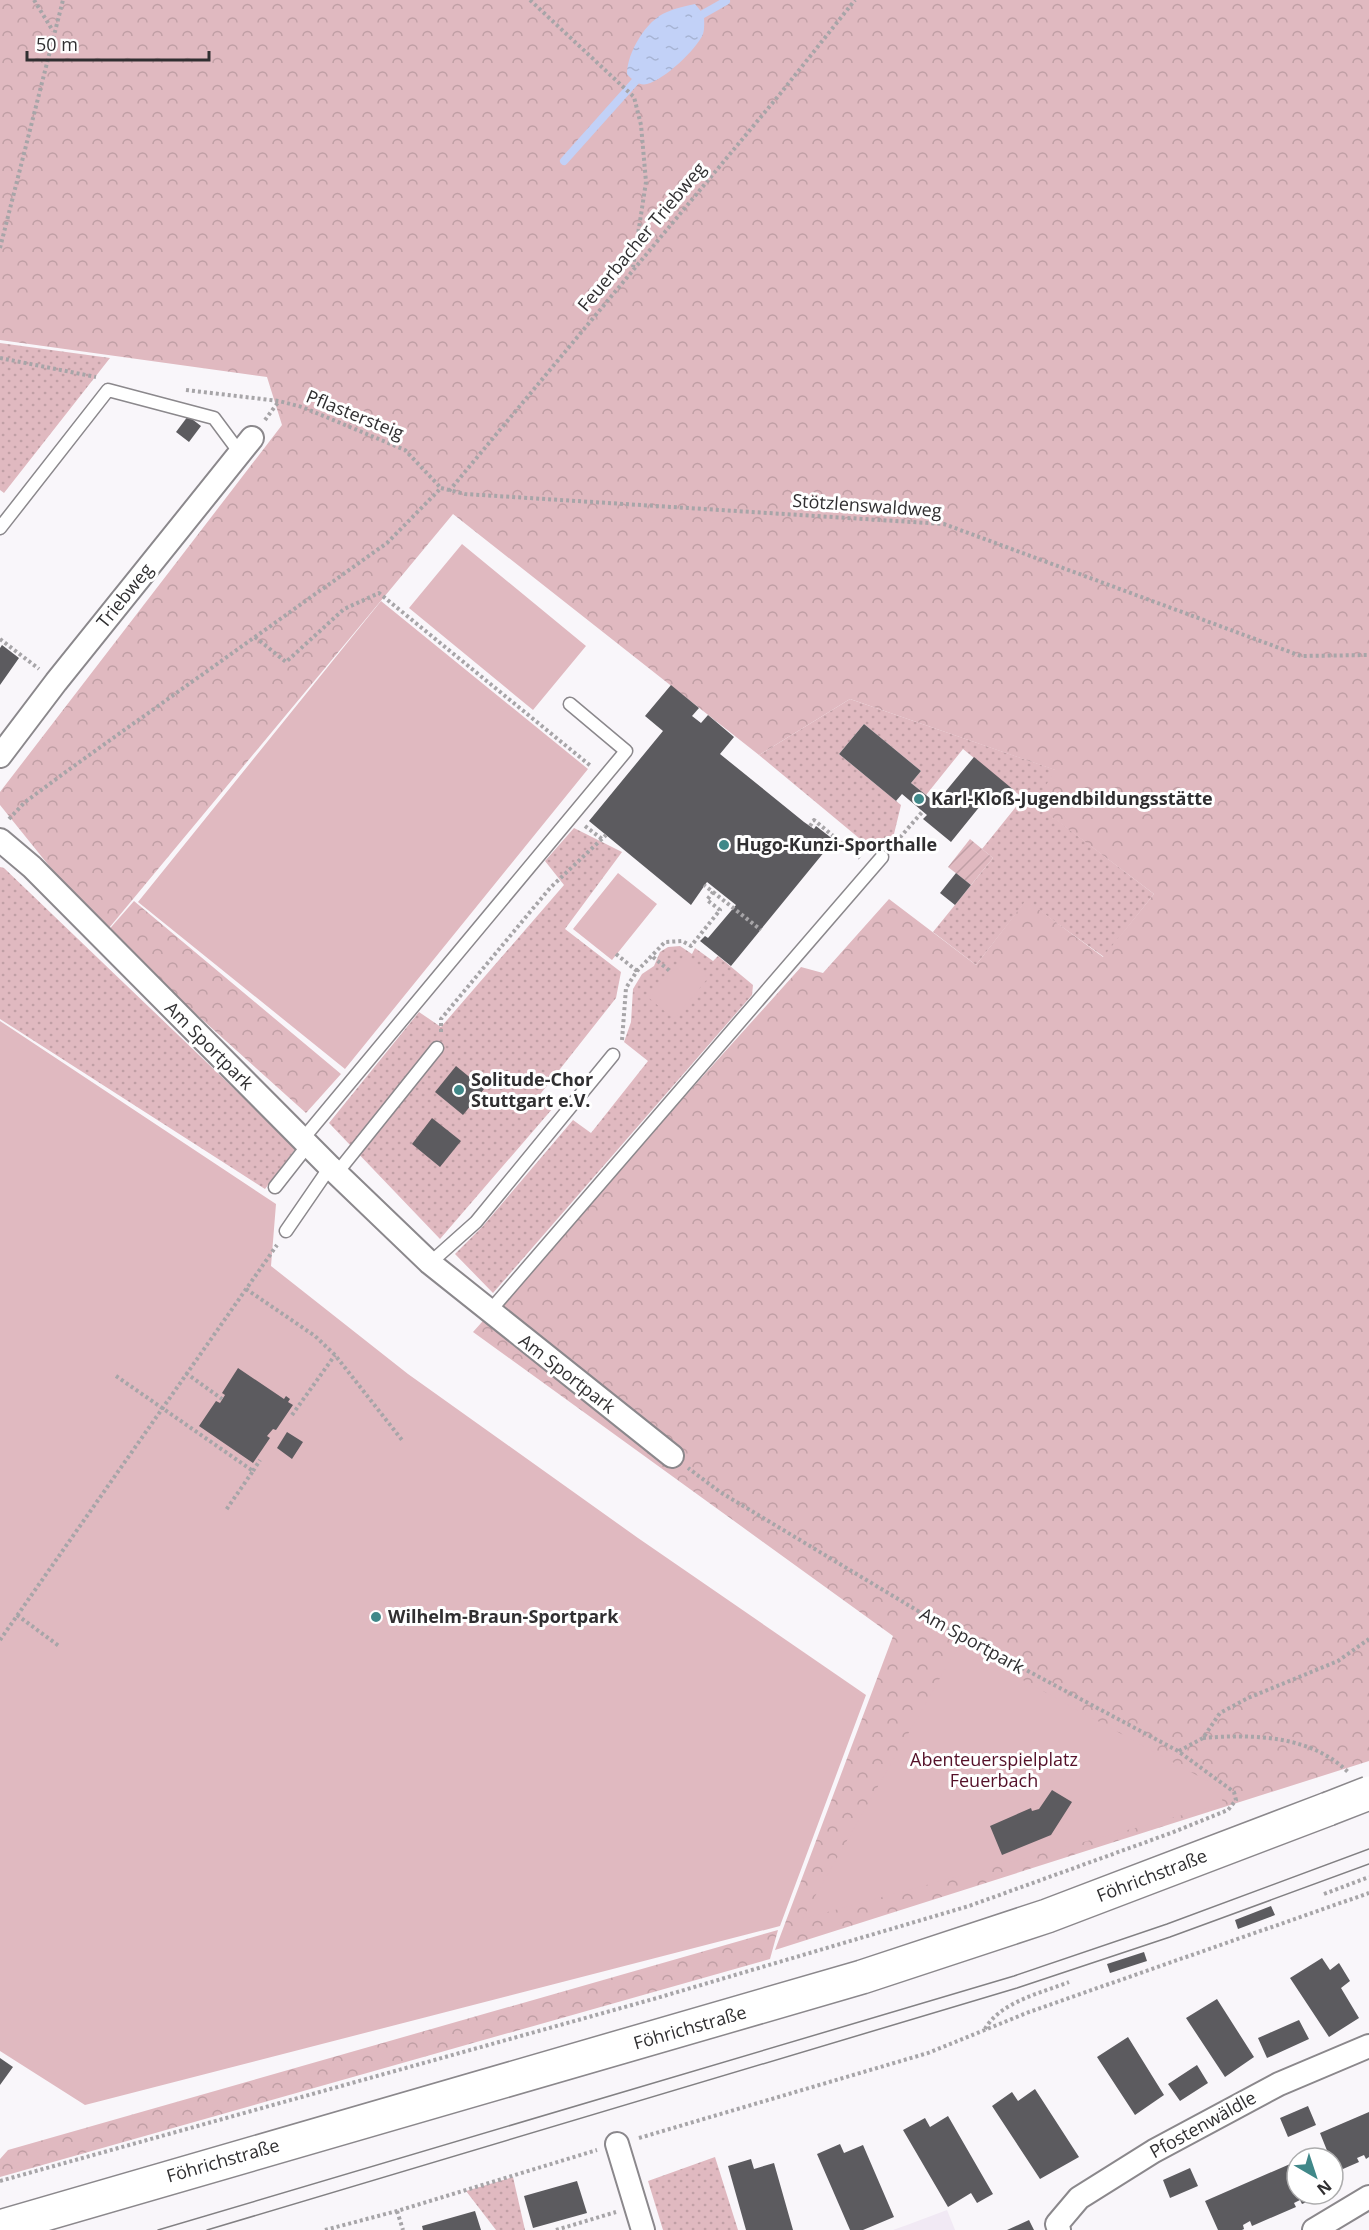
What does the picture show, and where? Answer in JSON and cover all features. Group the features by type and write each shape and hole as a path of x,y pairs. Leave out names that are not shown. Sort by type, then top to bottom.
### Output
{"main road":[{"name":"Föhrichstraße","path":"14,2226 75,2205 862,1977 1047,1916 1328,1809 1361,1785"}],"street":[{"name":"Triebweg","path":"0,756 246,446"},
{"name":"Am Sportpark","path":"3,831 32,867 333,1171 429,1263 672,1456"},
{"name":"Pfostenwäldle","path":"1059,2230 1058,2224 1079,2198 1154,2151 1279,2084 1369,2046"},
{"path":"617,2144 643,2230"},
{"path":"1314,2230 1369,2197"}],"lane":[{"path":"0,528 108,390 214,418 246,446"},
{"path":"275,1187 305,1142 626,751 570,704"},
{"path":"489,1312 882,857"},
{"path":"286,1231 333,1171 437,1048"},
{"path":"429,1263 476,1222 613,1055"}],"path":[{"path":"34,0 54,31"},
{"path":"0,248 63,0"},
{"path":"530,0 634,97 641,125 646,182 633,268"},
{"name":"Feuerbacher Triebweg","path":"449,491 780,94 855,0"},
{"name":"Pflastersteig","path":"279,401 302,407 405,450 441,488"},
{"path":"3,831 25,802 387,543 441,488"},
{"name":"Stötzlenswaldweg","path":"441,488 449,491 944,524 1301,656 1369,655"},
{"path":"255,637 286,662 344,609 379,593 605,777"},
{"path":"0,639 23,656"},
{"path":"896,842 923,811"},
{"path":"810,826 814,820 872,869"},
{"path":"437,1048 442,1039 441,1019 550,888 606,835"},
{"path":"704,885 761,930"},
{"path":"622,1040 627,988 637,971 665,942 682,941 691,946 720,910 707,900 713,892"},
{"path":"616,954 637,971"},
{"path":"653,957 670,972"},
{"path":"0,1640 286,1231"},
{"path":"246,1289 315,1336 335,1355 402,1440"},
{"path":"292,1415 335,1355"},
{"path":"186,1373 222,1399"},
{"path":"116,1376 253,1471"},
{"name":"Am Sportpark","path":"0,2181 657,1998 969,1906 1228,1810 1236,1800 1234,1792 1178,1751 938,1623 720,1492 672,1456"},
{"path":"226,1510 260,1460"},
{"path":"16,1615 59,1646"},
{"path":"1203,1738 1220,1713 1248,1698 1338,1661 1369,1639"},
{"path":"1178,1751 1203,1738 1269,1737 1310,1747 1339,1763 1361,1785"},
{"path":"1324,1894 1369,1877"},
{"path":"325,2230 397,2211 928,2053 1029,2012 1369,1893"},
{"path":"984,2031 991,2019 1009,2006 1069,1982"},
{"path":"556,2230 636,2206"},
{"path":"397,2211 403,2230"}],"shaded area":[{"path":"947,2210 955,2230 893,2230 907,2225"}],"green space":[{"path":"0,0 1369,0 1369,1761 775,1950 893,1636 473,1332 801,967 823,973 889,899 976,965 1026,900 1103,957 1154,894 1035,804 1055,770 850,699 759,755 453,514 104,934 0,805 0,792 282,425 267,377 0,340"},
{"path":"0,343 110,358 4,493 0,490"},
{"path":"462,544 586,646 533,710 409,608"},
{"path":"381,601 588,769 345,1069 138,902"},
{"path":"850,699 1056,770 1036,804 1154,894 1104,957 1026,901 976,965 933,932 993,858 982,849 1023,798 963,749 926,795 911,783 921,771 864,724 839,754 901,805 894,834 877,853 759,755"},
{"path":"574,828 622,852 565,929 621,972 616,998 538,1097 553,1108 440,1239 329,1123 419,1012 441,1027 564,885 545,861"},
{"path":"970,839 993,858 971,885 948,867"},
{"path":"0,867 4,868 296,1148 265,1189 0,1019"},
{"path":"618,873 657,904 612,960 573,929"},
{"path":"134,901 341,1074 306,1113 106,933"},
{"path":"680,946 692,954 695,948 713,961 718,956 753,985 752,995 493,1293 455,1254 483,1226 573,1120 591,1133 648,1061 624,1042 631,1022 633,989 642,974 654,966 660,952 668,947"},
{"path":"683,957 708,978 674,1019 649,998"},
{"name":"Wilhelm-Braun-Sportpark","path":"0,1021 276,1204 271,1266 408,1374 638,1538 866,1695 780,1926 85,2105 0,2051"},
{"name":"Abenteuerspielplatz Feuerbach","path":"959,1645 1220,1788 1223,1804 802,1919"},
{"path":"778,1930 770,1959 0,2177 0,2159 8,2150"},
{"path":"715,2157 738,2230 663,2230 648,2181"},
{"path":"513,2177 525,2230 496,2230 466,2191"}],"water":[{"path":"695,4 704,15 704,24 703,34 694,48 662,77 647,84 633,80 627,74 630,57 645,30 659,16 677,8"}],"building":[{"path":"188,416 201,426 189,442 176,432"},
{"path":"2,645 19,658 0,685 0,648"},
{"name":"Hugo-Kunzi-Sporthalle","path":"671,685 699,708 692,716 701,723 708,715 734,737 720,754 804,822 814,829 816,826 834,840 731,966 700,941 705,936 708,938 736,905 707,882 691,905 589,821 663,731 645,716"},
{"path":"864,724 921,771 911,783 936,803 974,757 1015,791 1003,806 989,795 951,842 923,819 927,815 902,794 896,801 839,754"},
{"path":"956,873 971,885 955,905 940,893"},
{"name":"Solitude-Chor Stuttgart e.V.","path":"456,1066 484,1089 463,1115 435,1092"},
{"path":"432,1118 461,1141 440,1167 412,1144"},
{"path":"238,1368 284,1399 286,1396 290,1399 288,1402 293,1405 276,1430 273,1429 267,1436 270,1438 253,1463 199,1426 216,1401 220,1403 225,1395 222,1393"},
{"path":"287,1432 303,1442 292,1459 277,1448"},
{"path":"1052,1790 1072,1802 1051,1835 1002,1855 990,1826 1031,1808 1032,1811 1039,1809"},
{"path":"1271,1906 1275,1915 1238,1929 1235,1920"},
{"path":"1144,1952 1147,1961 1110,1973 1107,1964"},
{"path":"1322,1958 1330,1970 1339,1963 1350,1981 1341,1988 1359,2018 1329,2037 1290,1978"},
{"path":"1217,1999 1254,2057 1225,2077 1186,2018"},
{"path":"1299,2020 1309,2039 1267,2058 1258,2038"},
{"path":"1128,2037 1164,2095 1135,2115 1097,2057"},
{"path":"0,2058 13,2067 0,2085"},
{"path":"1197,2065 1208,2083 1180,2101 1168,2084"},
{"path":"1035,2089 1079,2157 1040,2179 992,2106 1012,2092 1018,2101"},
{"path":"1308,2106 1316,2125 1288,2137 1280,2118"},
{"path":"1369,2112 1369,2157 1366,2159 1364,2155 1357,2158 1359,2162 1345,2168 1345,2146 1325,2146 1320,2133"},
{"path":"948,2116 993,2194 977,2203 971,2193 948,2207 903,2130 925,2118 930,2127"},
{"path":"840,2144 844,2153 863,2145 894,2217 863,2230 850,2230 817,2154"},
{"path":"751,2159 754,2169 774,2163 793,2230 746,2230 728,2166"},
{"path":"1285,2166 1285,2206 1296,2207 1252,2226 1250,2221 1243,2225 1242,2230 1218,2230 1205,2201"},
{"path":"1190,2168 1198,2186 1170,2198 1163,2180"},
{"path":"577,2181 587,2213 533,2228 524,2196"},
{"path":"475,2211 481,2230 423,2230 422,2226"},
{"path":"1029,2220 1034,2230 1007,2230"}],"waterway":[{"path":"696,18 726,1"},
{"path":"564,161 640,76"}],"tram line":[{"path":"158,2230 1014,1976 1167,1924 1369,1849"},
{"path":"207,2230 1017,1988 1170,1937 1369,1864"}],"place":[{"name":"Karl-Kloß-Jugendbildungsstätte","path":"919,799"},
{"name":"Hugo-Kunzi-Sporthalle","path":"724,845"},
{"name":"Solitude-Chor Stuttgart e.V.","path":"459,1090"},
{"name":"Wilhelm-Braun-Sportpark","path":"376,1617"}]}
